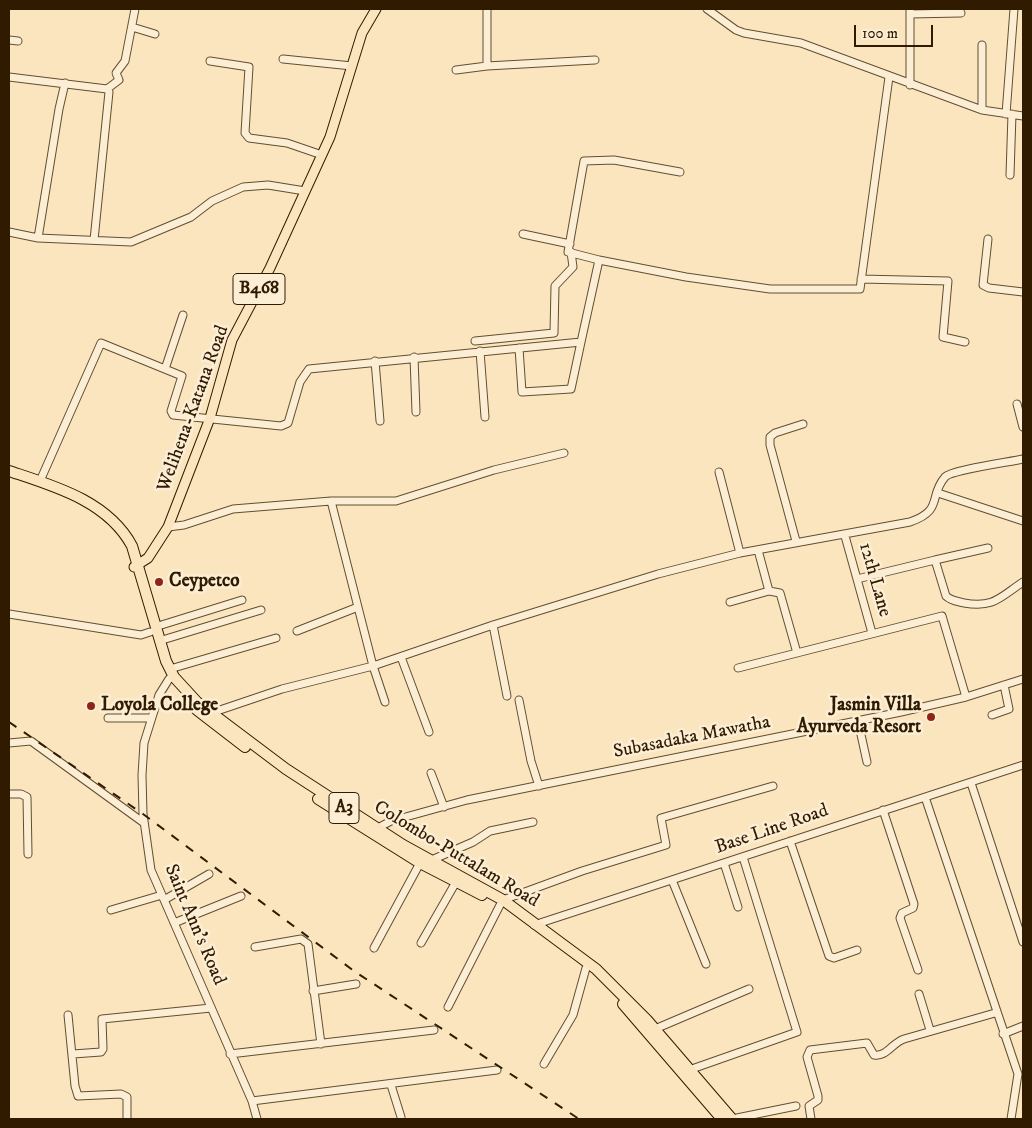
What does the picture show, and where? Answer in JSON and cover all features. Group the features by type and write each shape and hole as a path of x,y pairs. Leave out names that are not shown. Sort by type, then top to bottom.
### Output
{"highway":[{"name":"Colombo-Puttalam Road","path":"9,471 40,481 89,503 114,520 125,532 136,566 159,660 170,674 197,702 211,713 373,831"},
{"name":"Colombo-Puttalam Road","path":"9,477 80,504 123,537 136,566"},
{"name":"Colombo-Puttalam Road","path":"152,629 159,641 170,674 189,704 208,720 287,778 456,882 501,902"},
{"name":"Colombo-Puttalam Road","path":"424,863 501,902 613,983 732,1119"},
{"name":"Colombo-Puttalam Road","path":"535,925 586,968 624,1005 722,1119"}],"main road":[{"name":"Welihena-Katana Road","path":"136,566 154,550 168,527 210,418 232,340 270,268 330,137 362,33 376,9"}],"street":[{"path":"9,77 107,89 118,80 116,73 125,61 135,9"},
{"path":"487,9 487,66"},
{"path":"707,9 736,30 744,33 801,43 910,85 982,110 1023,116"},
{"path":"1010,175 1009,114 1014,9"},
{"path":"910,85 910,11 961,13"},
{"path":"132,27 155,34"},
{"path":"9,40 18,41"},
{"path":"982,45 982,110"},
{"path":"283,59 352,66"},
{"path":"210,60 248,67 245,133 249,138 287,143 322,155"},
{"path":"456,70 487,66 595,60"},
{"path":"571,252 599,260 686,277 770,289 860,289 889,77"},
{"path":"38,238 65,83"},
{"path":"94,240 109,92 107,89"},
{"path":"475,341 554,333 555,286 574,267 571,252 568,252 584,161 614,160 680,172"},
{"path":"9,232 38,238 132,242 192,218 212,202 243,187 268,185 305,191"},
{"path":"524,234 570,244"},
{"path":"988,239 983,285 989,288 1023,292"},
{"path":"518,348 522,392 571,389 599,260"},
{"path":"861,279 948,281 943,337 965,342"},
{"path":"165,369 183,315"},
{"path":"40,481 101,343 182,376 171,411 173,415 281,426 288,423 300,382 309,369 414,357 581,342"},
{"path":"480,351 485,416"},
{"path":"414,357 416,412"},
{"path":"375,361 380,421"},
{"path":"1017,404 1023,427"},
{"path":"796,542 770,445 770,437 803,424"},
{"path":"168,527 184,525 233,509 331,501 396,501 494,470 564,453"},
{"path":"211,713 282,689 373,666 493,625 658,574 740,553 796,542 845,536 924,517 931,512 945,477 953,471 980,468 1023,459"},
{"path":"719,472 740,553"},
{"path":"938,493 1023,521"},
{"path":"331,501 373,666 386,702"},
{"name":"12th Lane","path":"845,536 872,633"},
{"path":"857,579 988,548"},
{"path":"758,550 769,591"},
{"path":"935,560 943,591 950,600 987,605 1023,582"},
{"path":"730,602 769,591 780,593 797,653"},
{"path":"9,614 141,634 242,600"},
{"path":"296,631 358,607"},
{"path":"159,641 261,610"},
{"path":"738,668 942,616 966,697"},
{"path":"493,625 506,696"},
{"path":"170,674 276,638"},
{"path":"401,657 429,732"},
{"name":"Saint Ann's Road","path":"170,674 159,695 144,743 142,767 144,823 151,870 252,1102 257,1119"},
{"name":"Subasadaka Mawatha","path":"373,831 392,821 444,807 858,721 966,697 1023,679"},
{"path":"992,715 1009,709 1004,685"},
{"path":"519,700 531,761 539,786"},
{"path":"108,718 151,718"},
{"path":"858,721 867,762"},
{"path":"9,743 31,741 144,823"},
{"name":"Base Line Road","path":"535,925 1023,765"},
{"path":"431,773 444,807"},
{"path":"970,783 1023,942"},
{"path":"448,1006 501,902 582,871 666,846 662,818 773,786"},
{"path":"9,794 21,794 27,797 28,854"},
{"path":"925,796 995,1013 1018,1074 1011,1119"},
{"path":"883,810 914,904 914,908 902,913 900,918 918,970"},
{"path":"374,948 424,863 474,842 490,831 533,822"},
{"path":"790,841 830,956 834,958 857,950"},
{"path":"689,1070 797,1032 743,857"},
{"path":"724,863 738,907"},
{"path":"111,910 163,897 209,874"},
{"path":"672,880 706,964"},
{"path":"421,943 456,882"},
{"path":"174,923 241,896"},
{"path":"256,947 305,940 309,947 320,1044"},
{"path":"544,1064 573,1016 586,968"},
{"path":"314,990 356,984"},
{"path":"655,1029 749,989"},
{"path":"919,994 930,1030"},
{"path":"73,1054 101,1052 102,1019 211,1008"},
{"path":"811,1119 809,1106 818,1100 818,1096 807,1057 810,1050 867,1043 874,1055 878,1056 890,1051 894,1043 930,1030 995,1013"},
{"path":"68,1015 75,1086 78,1096 121,1094 126,1097 127,1119"},
{"path":"1003,1034 1023,1026"},
{"path":"230,1054 434,1030"},
{"path":"252,1102 497,1070"},
{"path":"391,1085 400,1117"},
{"path":"732,1119 796,1106"}],"railway":[{"path":"9,722 143,814 354,971 579,1119"}],"place":[{"name":"Ceypetco","path":"159,582"},
{"name":"Loyola College","path":"91,706"},
{"name":"Jasmin Villa Ayurveda Resort","path":"931,717"}]}
